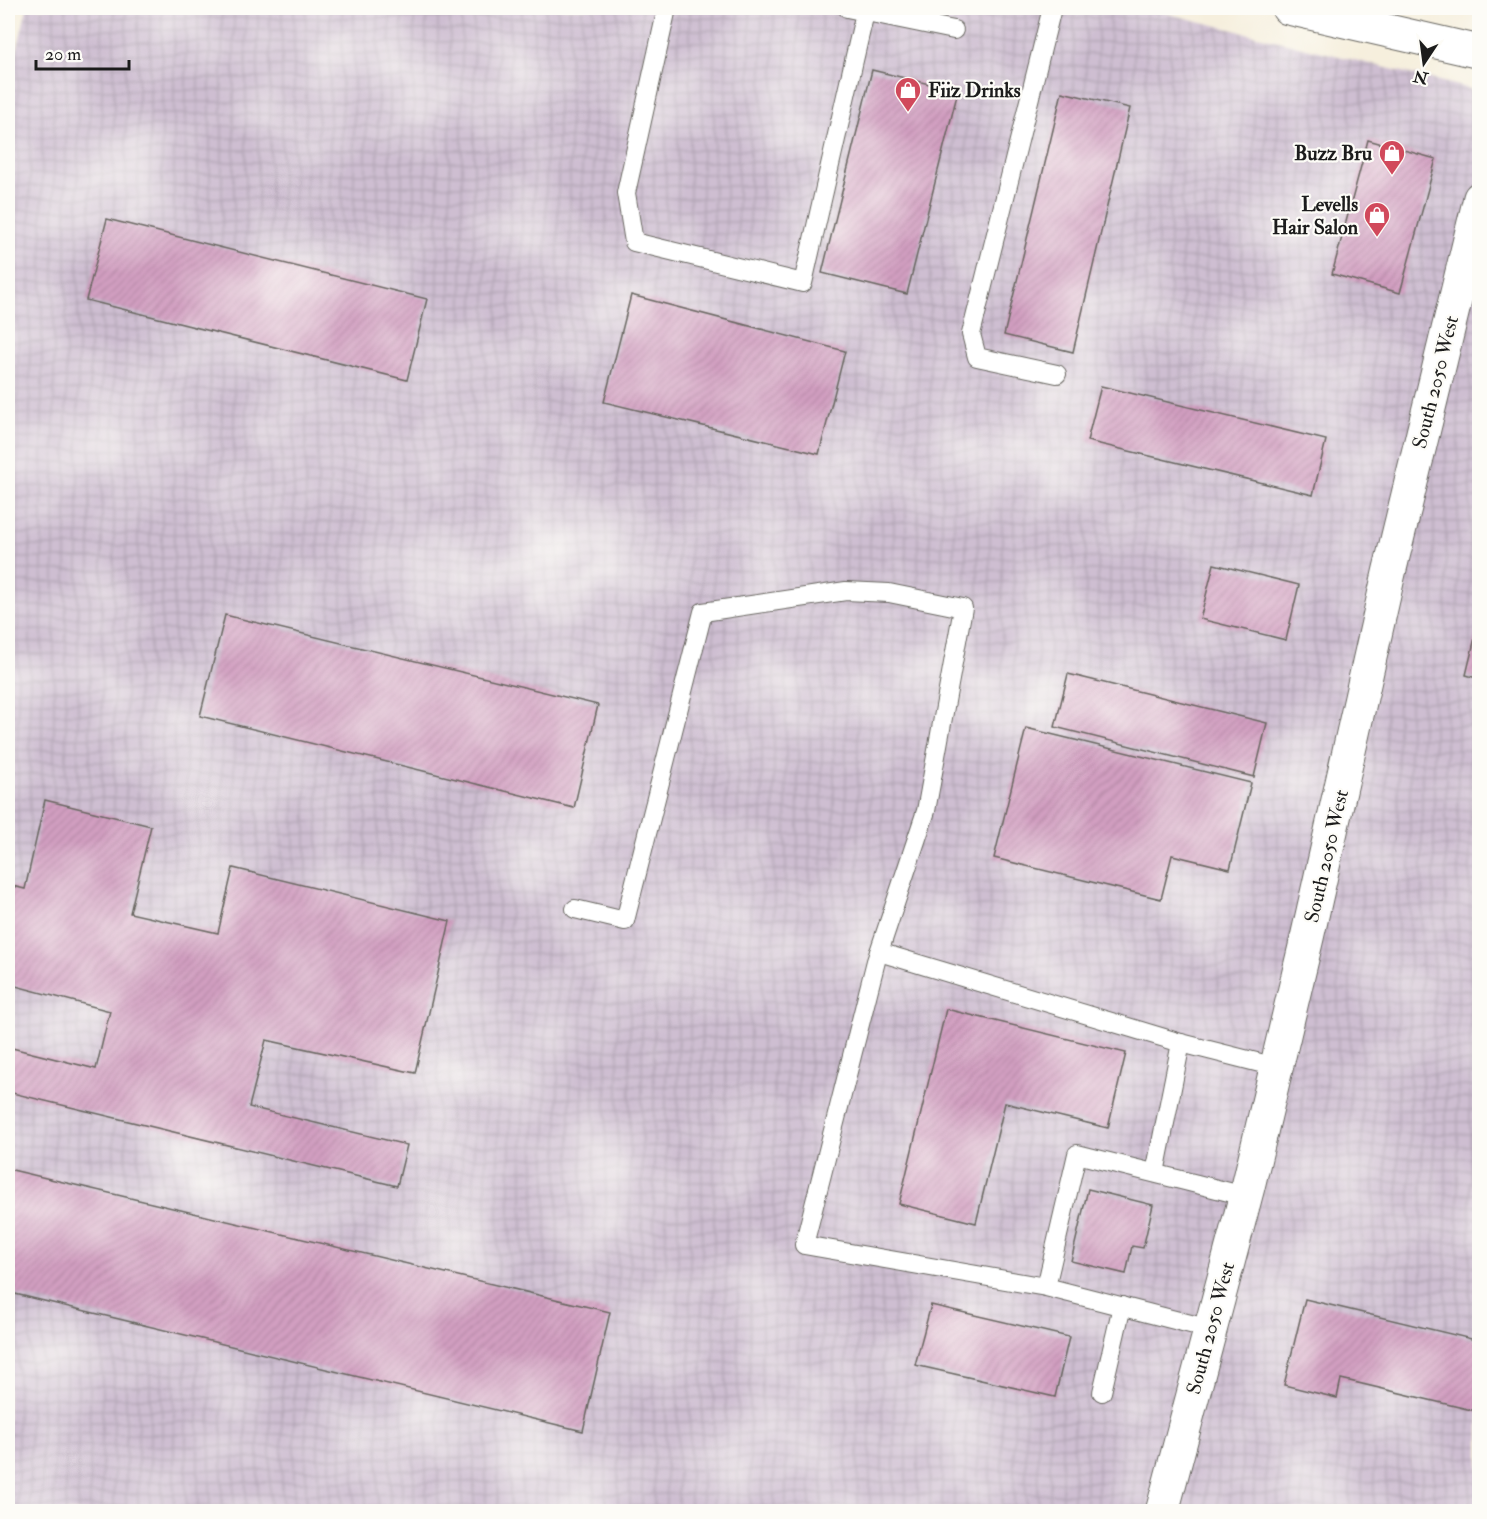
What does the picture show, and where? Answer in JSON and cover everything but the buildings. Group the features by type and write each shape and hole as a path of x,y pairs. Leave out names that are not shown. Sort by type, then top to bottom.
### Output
{"street":[{"path":"1288,8 1479,52"},
{"name":"South 2050 West","path":"1162,1512 1245,1196 1307,938 1389,573 1479,198"}],"lane":[{"path":"667,8 626,193 634,242 803,283 865,10"},
{"path":"847,8 954,30"},
{"path":"1052,8 970,334 977,357 1057,374"},
{"path":"575,909 625,921 703,612 846,591 889,594 963,608 926,811 879,952 804,1245 1046,1287 1210,1329"},
{"path":"879,952 1181,1043 1276,1067"},
{"path":"1155,1173 1181,1043"},
{"path":"1046,1287 1077,1154 1245,1196"},
{"path":"1102,1392 1122,1306"}],"shaded area":[{"path":"27,8 1146,8 1479,91 1479,1511 8,1512 8,88"}],"place":[{"name":"Fiiz Drinks","path":"908,113"},
{"name":"Buzz Bru","path":"1392,176"},
{"name":"Levells Hair Salon","path":"1377,238"}]}
